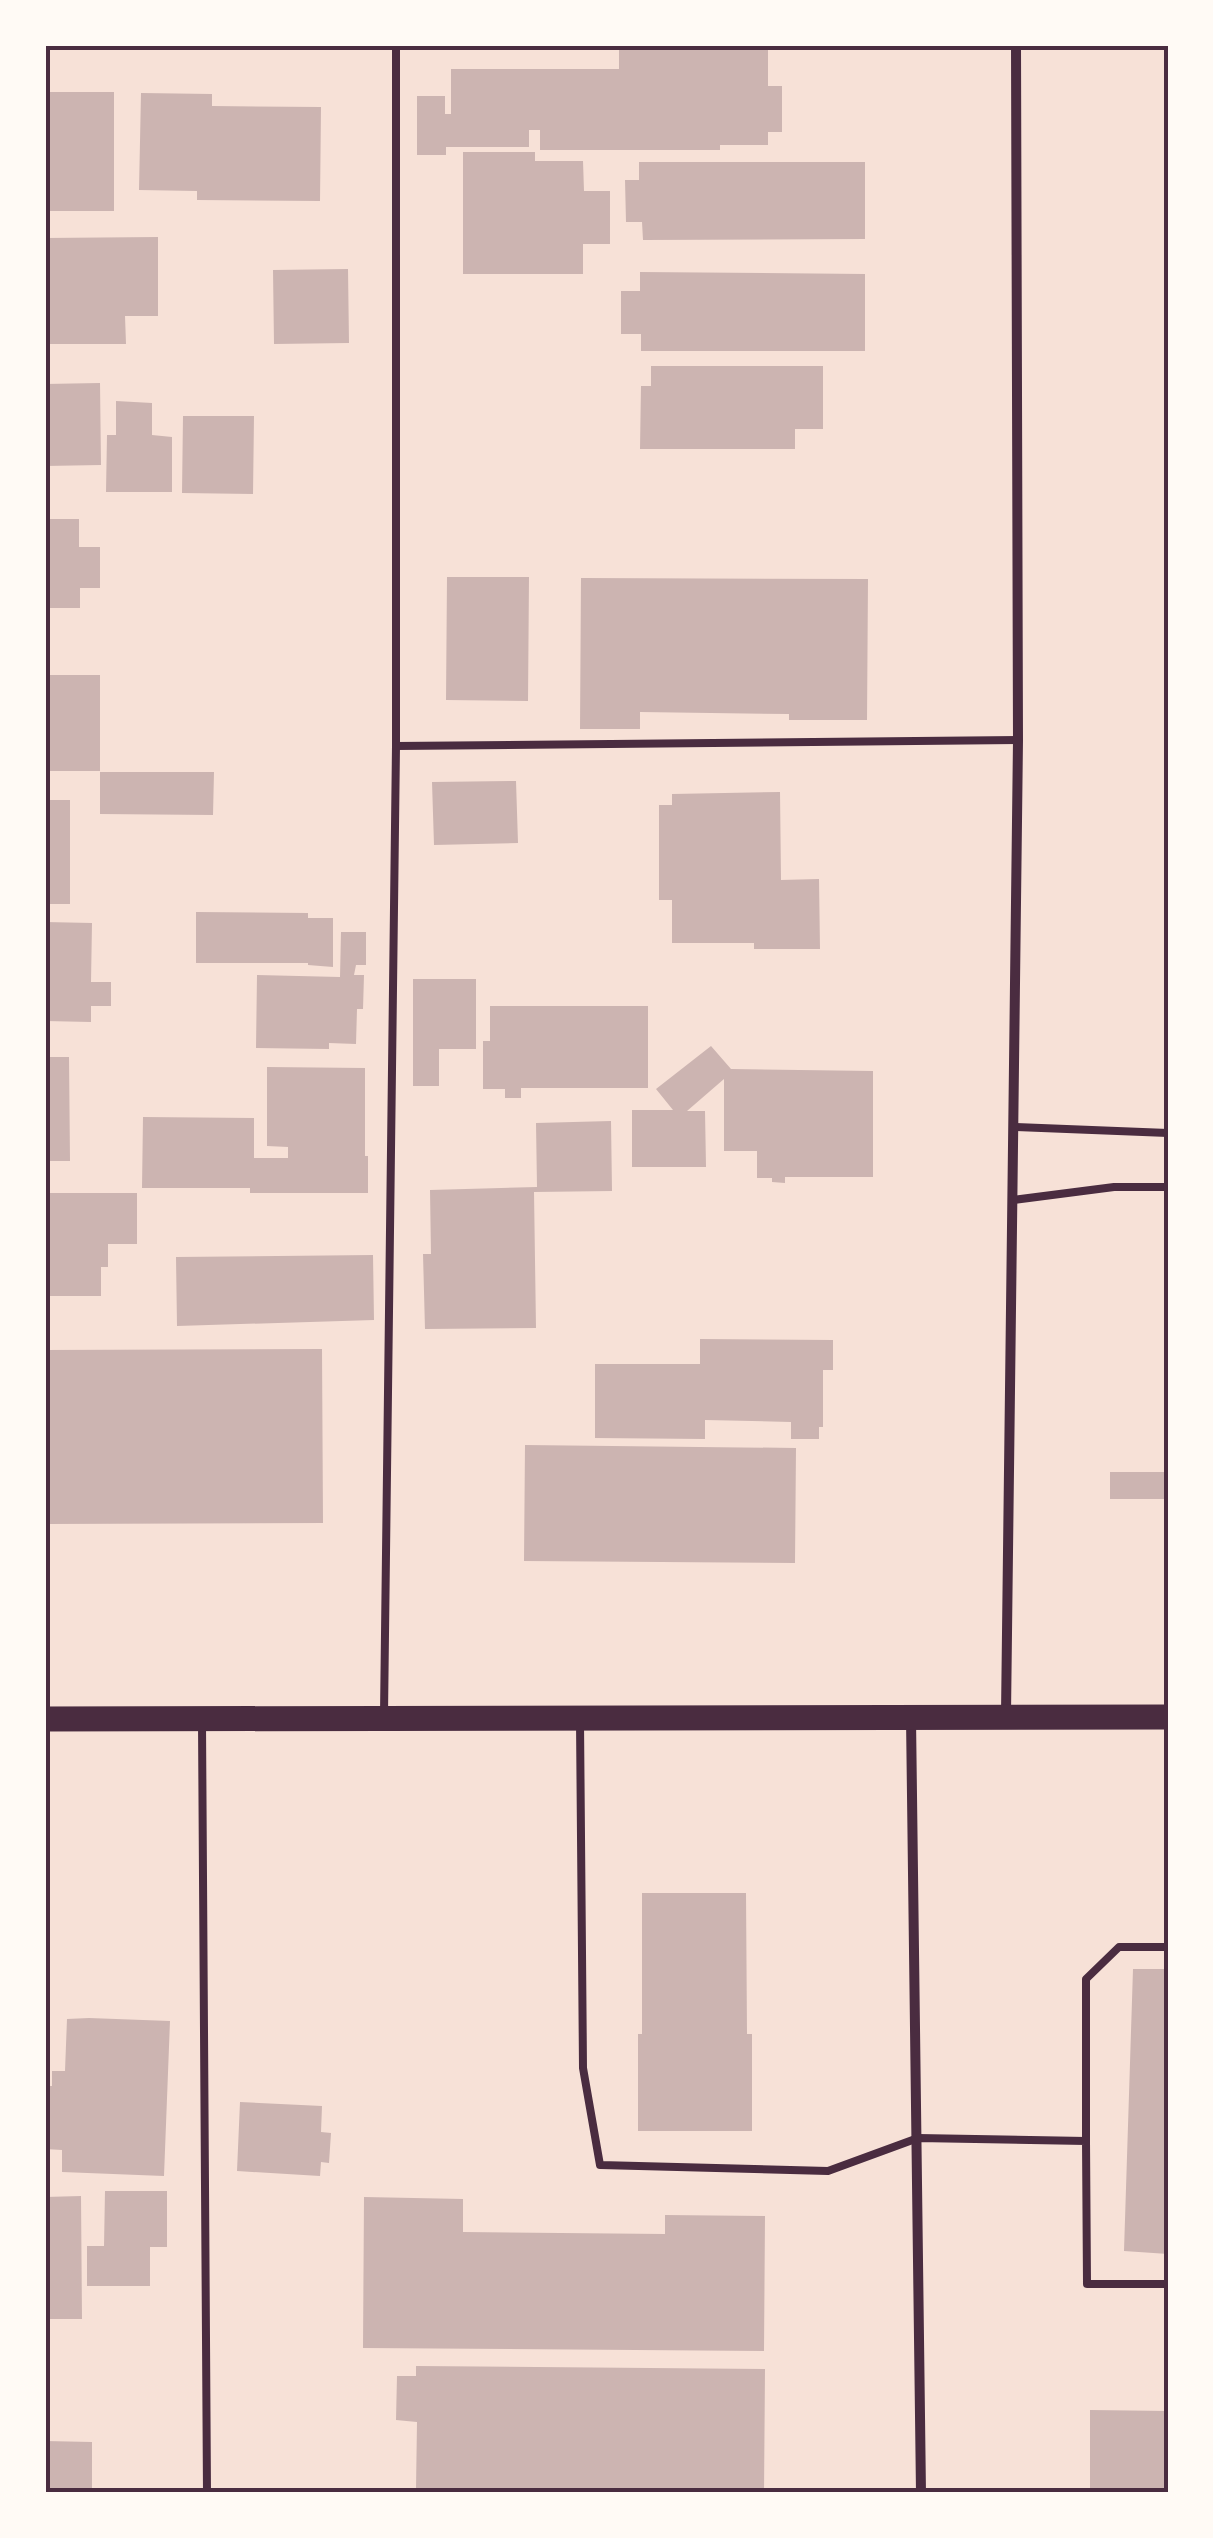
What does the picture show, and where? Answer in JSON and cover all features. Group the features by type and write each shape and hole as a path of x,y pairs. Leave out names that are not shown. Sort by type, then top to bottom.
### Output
{"main road":[{"path":"45,1719 1168,1717"}],"street":[{"path":"1006,1717 1018,740 1016,45"},
{"path":"911,1717 922,2493"}],"lane":[{"path":"384,1718 396,746 396,45"},
{"path":"396,746 1018,740"},
{"path":"1014,1127 1168,1133"},
{"path":"1012,1200 1114,1187 1168,1187"},
{"path":"202,1718 207,2493"},
{"path":"580,1718 583,2068 600,2165 828,2171 918,2138 1086,2141"},
{"path":"1168,1947 1119,1947 1086,1979 1087,2284 1168,2284"}],"building":[{"path":"619,48 768,48 768,86 782,86 782,132 768,132 768,145 720,145 720,150 540,150 540,130 529,130 529,147 446,147 446,155 417,155 417,96 445,96 445,114 451,114 451,69 619,69"},
{"path":"45,92 114,92 114,211 45,211"},
{"path":"141,93 212,94 212,106 321,107 320,201 197,200 197,191 139,190"},
{"path":"463,152 535,152 535,161 583,161 584,191 610,191 610,244 583,244 583,274 463,274"},
{"path":"639,162 865,162 865,239 643,240 642,222 626,222 625,180 639,180"},
{"path":"158,237 158,316 125,316 126,344 45,344 45,238"},
{"path":"348,269 349,343 274,344 273,270"},
{"path":"640,272 865,274 865,351 641,351 641,334 621,334 621,291 640,291"},
{"path":"651,366 823,366 823,429 795,429 795,449 640,449 641,386 651,386"},
{"path":"100,383 101,465 45,466 45,384"},
{"path":"116,401 152,403 152,435 172,437 172,492 106,492 107,435 116,435"},
{"path":"183,416 254,416 253,494 182,493"},
{"path":"45,519 79,519 79,547 100,547 100,588 80,588 80,608 45,608"},
{"path":"447,577 529,577 528,701 446,700"},
{"path":"581,578 868,579 867,720 789,720 789,714 640,712 640,729 580,729"},
{"path":"45,675 100,675 100,771 45,771"},
{"path":"100,772 214,772 213,815 100,814"},
{"path":"516,781 518,843 434,845 432,782"},
{"path":"780,792 781,880 819,879 820,949 754,949 754,943 672,943 672,900 659,900 659,805 672,805 672,794"},
{"path":"45,800 70,800 70,904 45,904"},
{"path":"196,912 308,913 308,918 333,918 333,967 308,963 196,963"},
{"path":"45,922 92,923 91,982 111,982 111,1006 91,1006 91,1022 45,1021"},
{"path":"341,932 366,932 366,965 356,965 354,975 364,975 363,1009 357,1009 356,1044 329,1043 329,1049 256,1048 257,975 340,977"},
{"path":"413,979 476,979 476,1049 439,1049 439,1086 413,1086"},
{"path":"490,1006 648,1006 648,1088 521,1088 521,1098 505,1098 505,1089 483,1089 483,1041 490,1041"},
{"path":"711,1046 731,1069 873,1071 873,1177 785,1177 785,1183 757,1178 757,1151 724,1151 724,1079 687,1111 705,1111 706,1167 632,1167 632,1110 673,1110 656,1089"},
{"path":"45,1057 69,1057 70,1161 45,1161"},
{"path":"267,1067 365,1068 368,1193 142,1188 143,1117 254,1118 254,1158 288,1158 288,1147 267,1146"},
{"path":"611,1121 612,1191 534,1192 536,1328 425,1329 423,1254 431,1254 430,1190 537,1187 536,1123"},
{"path":"45,1193 137,1193 137,1244 108,1244 108,1267 101,1267 101,1296 45,1296"},
{"path":"373,1255 374,1320 177,1326 176,1257"},
{"path":"700,1339 833,1340 833,1370 823,1370 823,1427 819,1427 819,1439 791,1439 791,1422 705,1420 705,1439 595,1438 595,1364 700,1364"},
{"path":"322,1349 323,1523 45,1524 45,1350"},
{"path":"525,1445 796,1448 795,1563 524,1561"},
{"path":"1110,1472 1168,1472 1168,1499 1110,1499"},
{"path":"642,1893 746,1893 752,2131 638,2131"},
{"path":"1133,1969 1168,1969 1168,2254 1124,2251"},
{"path":"67,2019 170,2021 164,2176 62,2172 62,2150 45,2149 45,2086 52,2086 52,2071 65,2071"},
{"path":"240,2102 322,2106 321,2132 331,2133 329,2163 321,2162 320,2176 237,2171"},
{"path":"105,2191 167,2191 167,2247 150,2247 150,2286 87,2286 87,2246 104,2246"},
{"path":"81,2196 82,2319 45,2319 45,2197"},
{"path":"364,2197 463,2199 463,2232 665,2234 665,2215 765,2216 764,2351 363,2348"},
{"path":"416,2366 765,2369 764,2493 416,2489 417,2422 396,2420 397,2376 416,2376"},
{"path":"1090,2410 1168,2411 1168,2493 1090,2493"},
{"path":"45,2441 92,2442 92,2493 45,2493"}]}
